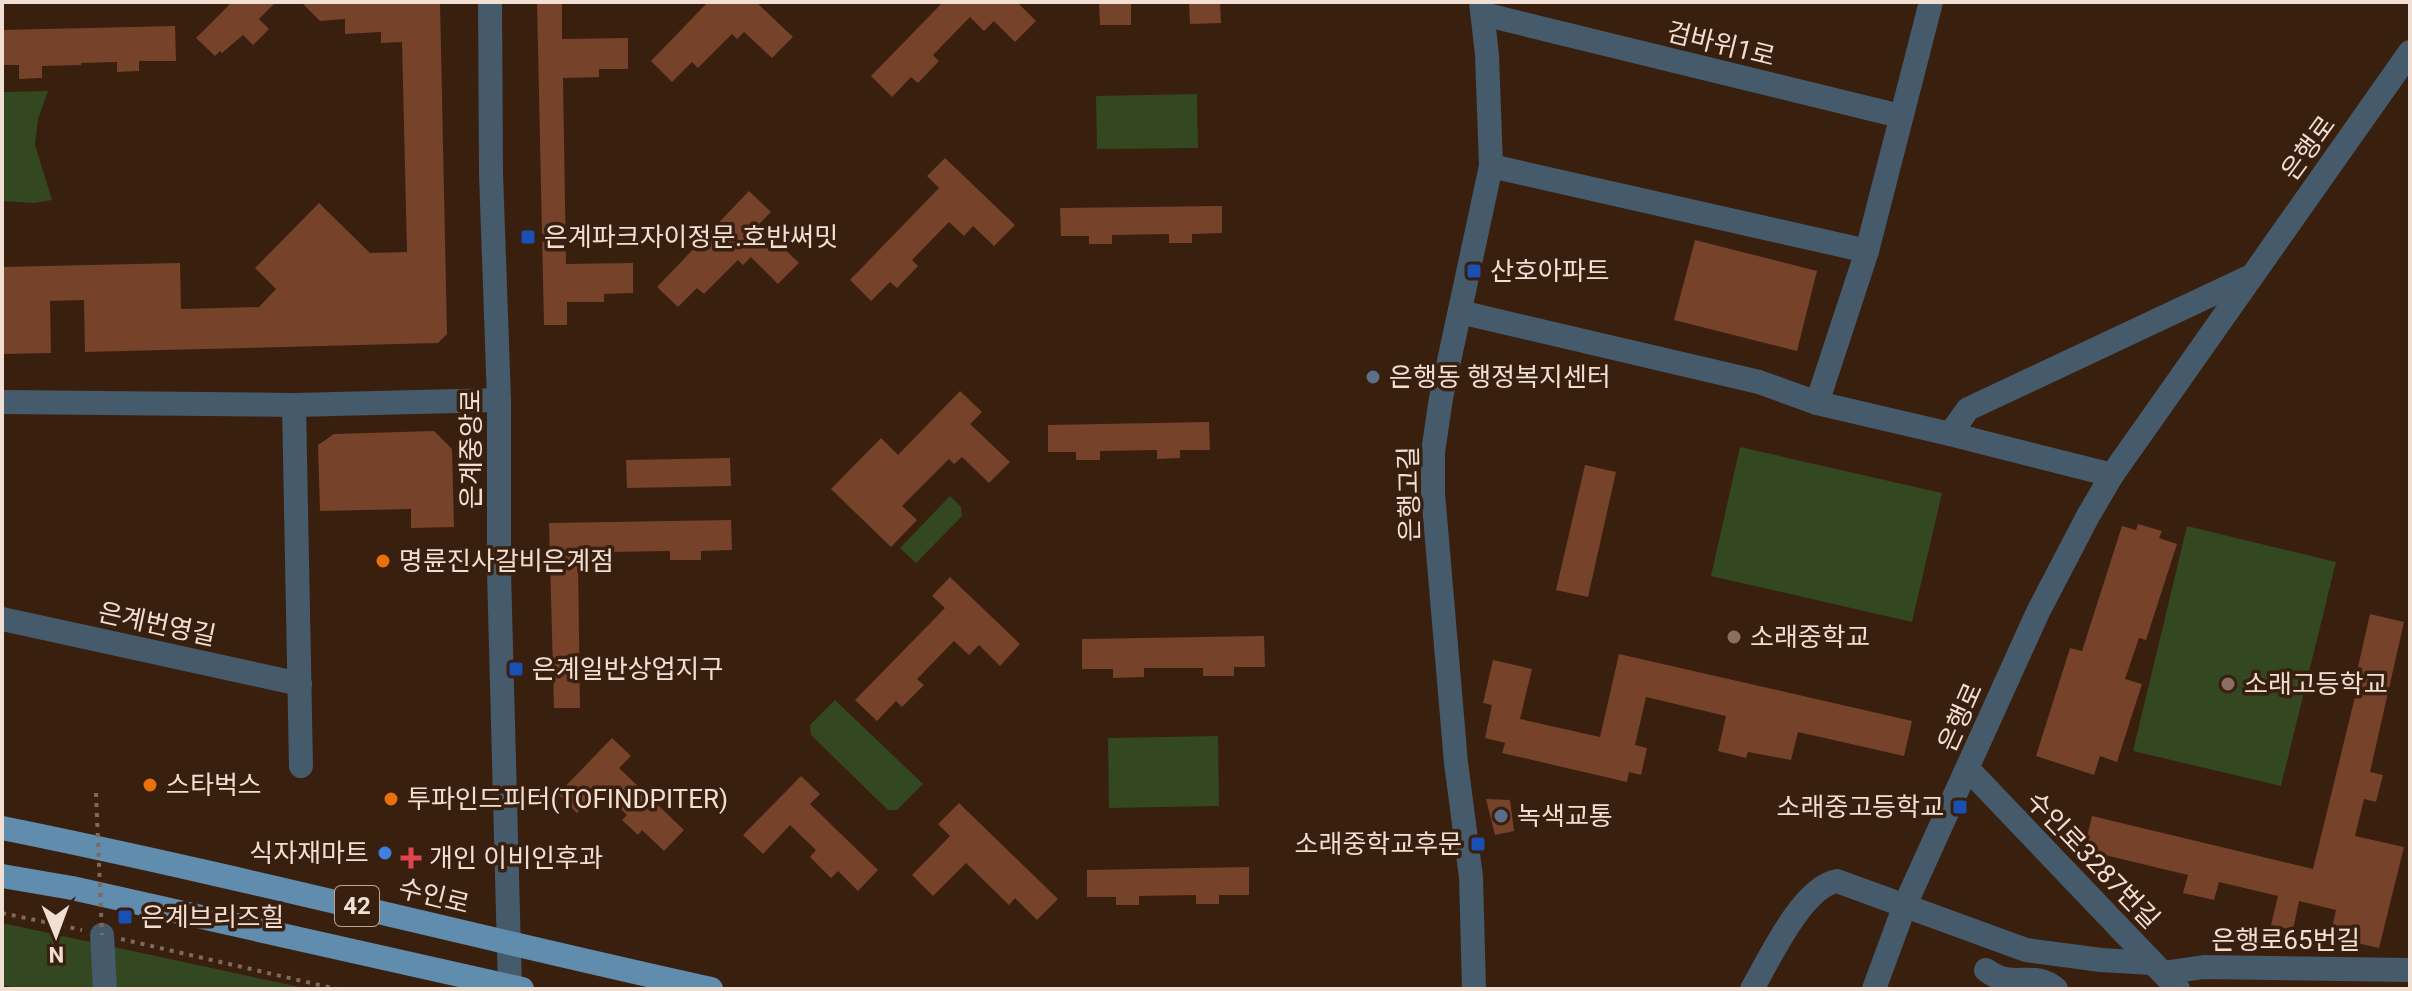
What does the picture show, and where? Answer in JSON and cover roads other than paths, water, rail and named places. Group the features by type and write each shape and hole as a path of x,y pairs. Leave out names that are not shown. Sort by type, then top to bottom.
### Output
{"main road":[{"name":"수인로","path":"2,828 168,861 711,989"},
{"name":"42","path":"2,876 72,888 514,988"},
{"path":"402,964 425,984 438,989"}],"street":[{"name":"은계중앙로","path":"490,2 508,943 514,988"},
{"path":"1817,403 1867,251 1931,2"},
{"name":"검바위1로","path":"1482,8 1518,12 1900,116"},
{"name":"은행고길","path":"1474,989 1471,877 1456,763 1433,493 1433,452 1491,166 1482,8"},
{"name":"은행로","path":"1874,989 1905,905 2038,612 2088,516 2112,475 2410,52"},
{"path":"1491,166 1867,251"},
{"name":"은행로","path":"1950,434 1968,409 2251,276"},
{"path":"1460,312 1759,382 1817,403 2112,475"},
{"path":"2,402 294,405 499,400"},
{"path":"294,405 301,766"},
{"name":"은계번영길","path":"2,619 300,684"},
{"name":"수인로3287번길","path":"1968,769 2164,975"},
{"name":"은행로65번길","path":"1752,989 1784,930 1826,883 1837,881 2026,950 2164,975 2204,967 2410,970"},
{"path":"102,935 105,989"},
{"path":"1998,941 1982,980 2039,979 2056,989"}],"place":[{"name":"은계파크자이정문.호반써밋","path":"528,237"},
{"name":"산호아파트","path":"1474,271"},
{"name":"은행동 행정복지센터","path":"1373,377"},
{"name":"명륜진사갈비은계점","path":"383,561"},
{"name":"소래중학교","path":"1734,637"},
{"name":"은계일반상업지구","path":"516,669"},
{"name":"소래고등학교","path":"2228,684"},
{"name":"스타벅스","path":"150,785"},
{"name":"투파인드피터(TOFINDPITER)","path":"391,799"},
{"name":"소래중고등학교","path":"1960,807"},
{"name":"녹색교통","path":"1501,816"},
{"name":"소래중학교후문","path":"1478,844"},
{"name":"식자재마트","path":"385,853"},
{"name":"개인 이비인후과","path":"411,858"},
{"name":"은계브리즈힐","path":"125,917"}]}
